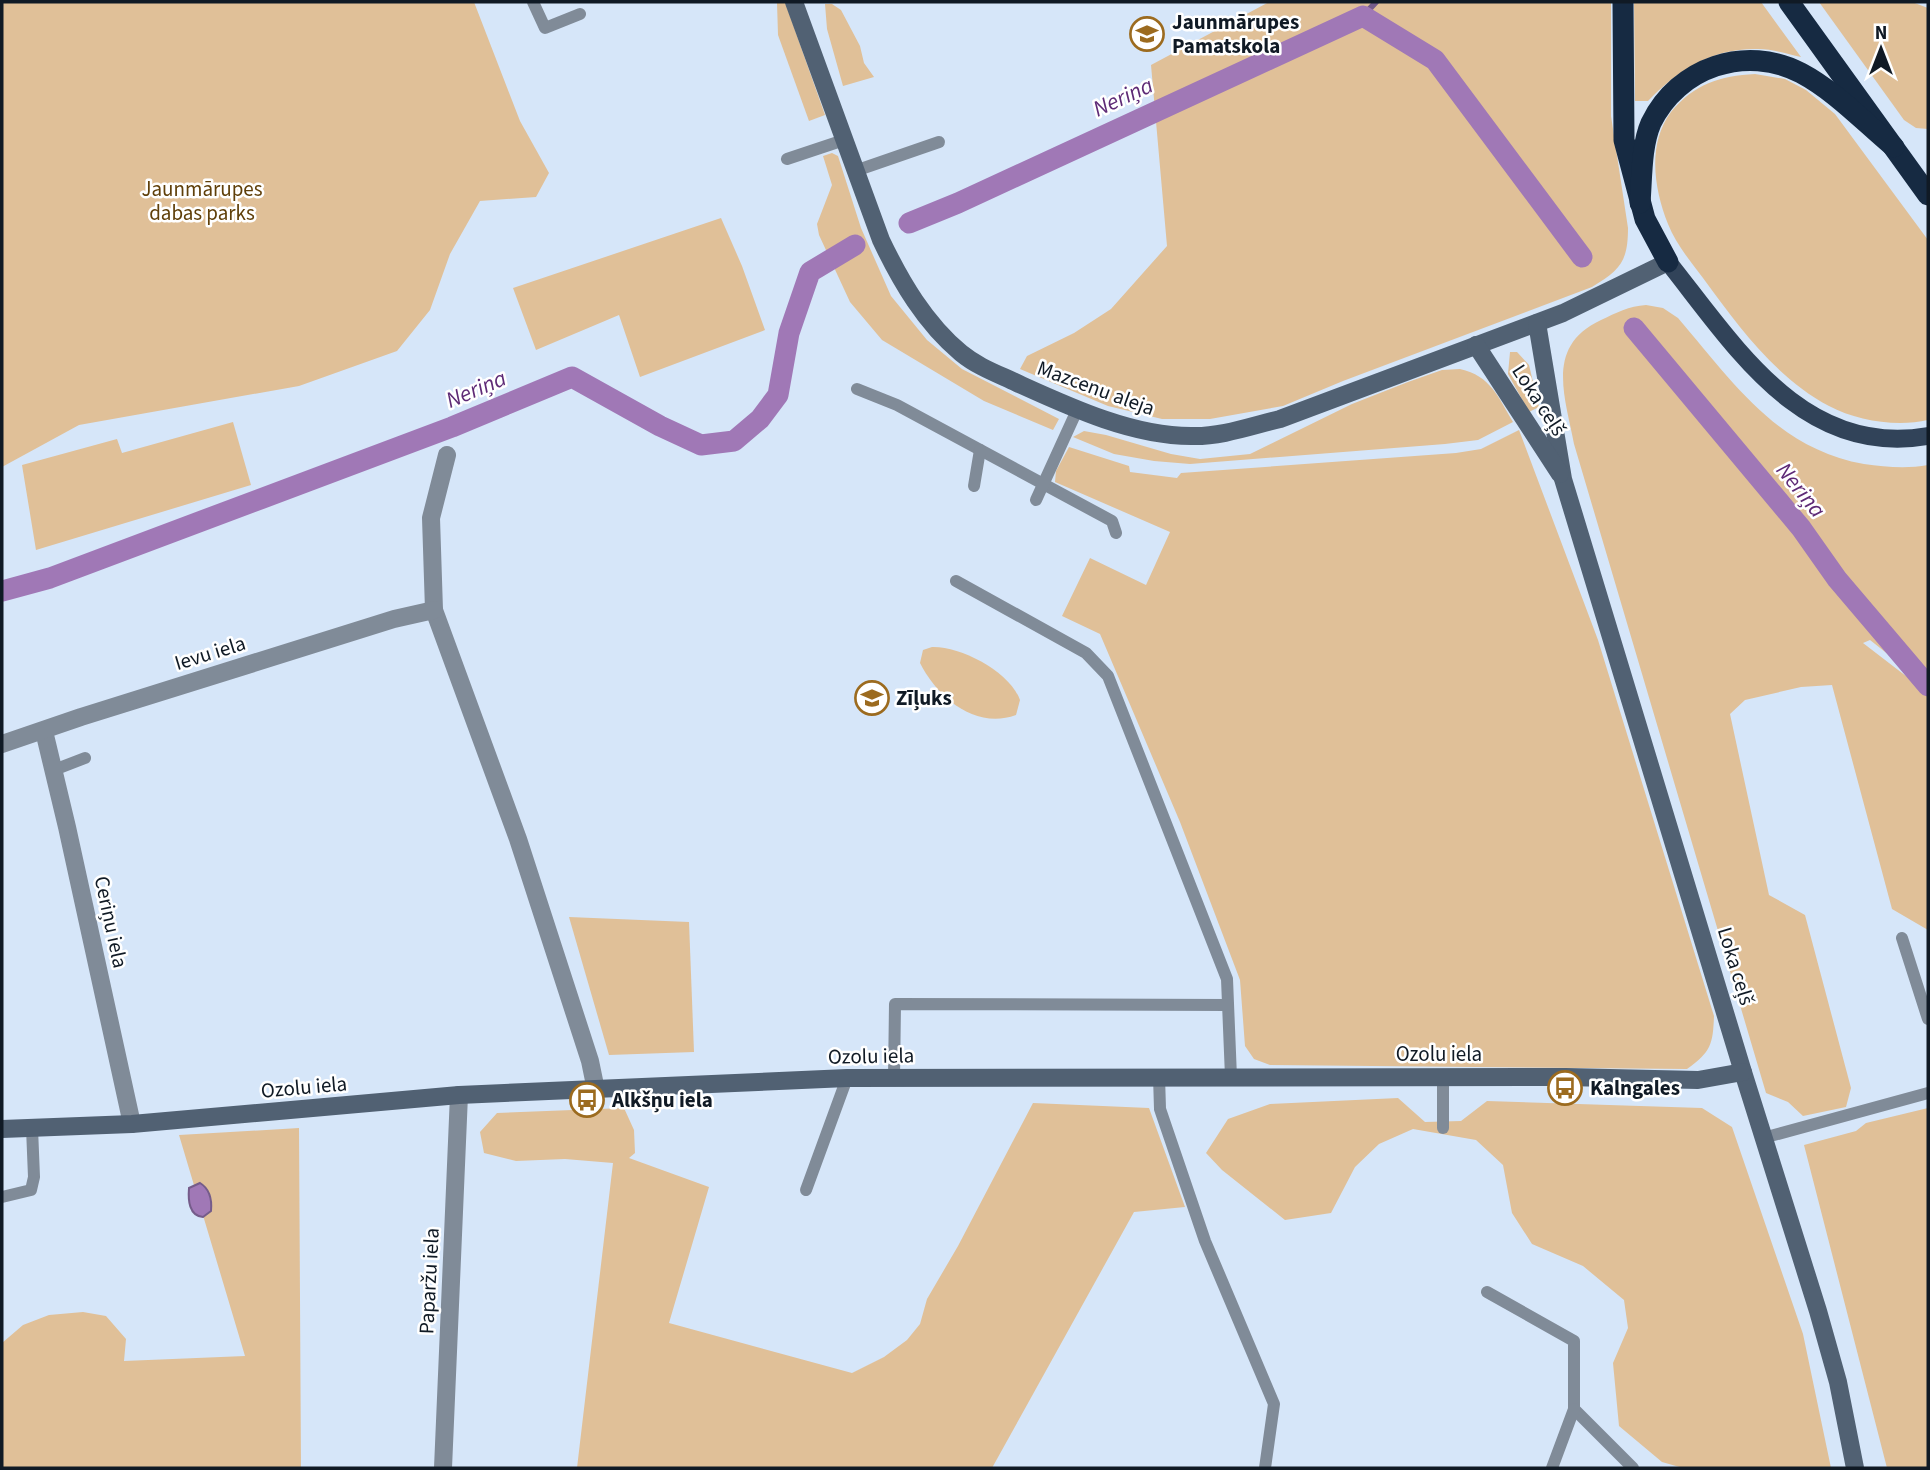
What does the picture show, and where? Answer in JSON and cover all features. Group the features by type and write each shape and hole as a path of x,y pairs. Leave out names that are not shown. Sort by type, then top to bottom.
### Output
{"highway":[{"path":"1623,2 1624,140 1645,219 1668,262"},
{"path":"1789,2 1928,195"},
{"path":"1640,203 1650,125 1675,88 1714,66 1757,60 1800,73 1823,87 1894,147"}],"main road":[{"name":"Mazcenu aleja","path":"794,2 881,240 898,275 935,326 977,365 1078,408 1153,433 1192,437 1233,431 1280,419 1537,323 1668,262"},
{"path":"1668,262 1755,370 1791,402 1836,429 1875,438 1912,439 1928,436"},
{"name":"Loka ceļš","path":"1537,323 1563,479 1818,1311 1838,1382 1855,1468"},
{"name":"Loka ceļš","path":"1476,345 1563,479"},
{"name":"Ozolu iela","path":"2,1129 132,1124 459,1095 847,1078 1159,1076 1698,1080 1743,1072"}],"street":[{"path":"447,455 431,518 434,610 523,852 590,1061 596,1090"},
{"name":"Ievu iela","path":"2,744 394,619 434,610"},
{"name":"Ceriņu iela","path":"44,731 132,1124"},
{"name":"Paparžu iela","path":"443,1468 459,1095"}],"lane":[{"path":"533,2 544,28 580,14"},
{"path":"787,159 844,140"},
{"path":"855,171 939,142"},
{"path":"857,389 897,405 1044,482 1112,521 1116,533"},
{"path":"1036,500 1078,408"},
{"path":"974,486 980,450"},
{"path":"956,581 1086,653 1108,676 1227,979 1231,1077"},
{"path":"54,770 85,758"},
{"path":"1902,938 1928,1019"},
{"path":"894,1078 895,1004 1228,1005"},
{"path":"1159,1076 1160,1110 1205,1241 1274,1404 1265,1468"},
{"path":"1443,1077 1443,1128"},
{"path":"806,1190 847,1078"},
{"path":"1763,1138 1928,1093"},
{"path":"2,1197 31,1190 34,1177 32,1128"},
{"path":"1487,1292 1574,1340 1574,1409 1552,1468"},
{"path":"1574,1409 1633,1468"}],"green space":[{"name":"Jaunmārupes dabas parks","path":"2,2 474,2 520,121 549,173 536,197 480,201 450,254 430,310 397,351 299,386 79,425 2,467"},
{"path":"777,2 785,2 825,115 809,121 778,35"},
{"path":"1269,2 1611,2 1611,116 1628,228 1624,257 1616,270 1592,287 1283,406 1210,419 1162,419 1108,406 1020,369 1027,356 1074,333 1111,309 1167,246 1151,65"},
{"path":"1634,2 1761,2 1801,57 1763,49 1726,52 1684,71 1648,101 1635,101"},
{"path":"1819,2 1912,2 1928,8 1928,129 1916,128 1904,120"},
{"path":"825,4 832,4 841,10 860,46 864,63 874,77 843,86 827,29"},
{"path":"1755,74 1785,79 1806,90 1835,114 1928,240 1928,420 1890,423 1852,416 1829,406 1791,381 1744,332 1688,259 1671,231 1656,182 1656,152 1663,125 1680,102 1698,88 1730,77"},
{"path":"832,153 838,156 861,228 891,296 927,340 962,369 1059,419 1053,430 984,401 882,340 850,302 819,235 817,224 832,185 823,156"},
{"path":"721,218 765,330 640,377 619,315 536,350 513,288"},
{"path":"1646,305 1663,308 1678,318 1759,409 1781,428 1806,443 1833,456 1864,464 1896,467 1928,465 1928,686 1870,640 1863,643 1928,693 1928,930 1892,909 1832,685 1801,687 1745,700 1730,714 1769,895 1805,915 1851,1088 1846,1107 1803,1116 1788,1102 1766,1093 1574,444 1563,374 1565,358 1572,344 1583,331 1601,320 1628,308"},
{"path":"1510,352 1517,352 1529,365 1539,407 1529,412 1508,374"},
{"path":"1460,369 1471,372 1486,382 1498,396 1513,422 1478,440 1190,464 1114,454 1073,437 1084,431 1200,459 1250,454 1352,404 1442,370"},
{"path":"233,422 251,485 36,550 22,465 117,439 122,453"},
{"path":"1519,430 1598,640 1714,1016 1709,1047 1687,1069 1270,1065 1254,1059 1245,1046 1240,980 1180,822 1100,634 1062,616 1090,558 1146,585 1170,532 1055,482 1056,471 1069,447 1129,466 1130,472 1177,478 1181,473 1456,453 1481,449"},
{"path":"932,647 957,651 995,671 1015,690 1020,700 1016,715 986,718 972,714 947,698 936,688 920,663 923,650"},
{"path":"569,917 689,922 694,1052 609,1055"},
{"path":"1398,1098 1425,1122 1461,1121 1487,1101 1702,1108 1732,1127 1803,1334 1831,1468 1683,1468 1662,1462 1619,1426 1613,1363 1628,1328 1624,1300 1583,1266 1532,1244 1512,1213 1503,1165 1476,1140 1413,1129 1379,1144 1355,1167 1331,1213 1285,1220 1222,1170 1206,1153 1228,1119 1270,1104"},
{"path":"1033,1103 1149,1108 1185,1207 1134,1212 992,1468 577,1468 613,1163 565,1159 516,1161 484,1153 480,1132 497,1113 624,1108 634,1130 635,1153 629,1158 709,1187 669,1323 852,1373 884,1357 907,1340 920,1324 927,1299"},
{"path":"1928,1108 1928,1468 1887,1468 1804,1145 1856,1131 1866,1123"},
{"path":"299,1128 301,1468 2,1468 2,1343 23,1325 49,1315 83,1312 106,1316 126,1339 124,1361 245,1356 179,1135"}],"shaded area":[{"path":"200,1183 210,1195 211,1203 211,1211 203,1217 192,1211 189,1197 189,1188"}],"waterway":[{"path":"1363,16 1376,2"},
{"name":"Neriņa","path":"909,223 958,203 1363,16 1435,60 1582,257"},
{"name":"Neriņa","path":"2,591 50,578 452,427 572,377 660,426 701,445 734,441 760,419 778,395 789,333 810,272 855,245"},
{"name":"Neriņa","path":"1634,328 1801,528 1837,579 1928,686"}],"place":[{"name":"Jaunmārupes Pamatskola","path":"1147,34"},
{"name":"Zīļuks","path":"872,698"},
{"name":"Kalngales","path":"1565,1088"},
{"name":"Alkšņu iela","path":"587,1100"}]}
